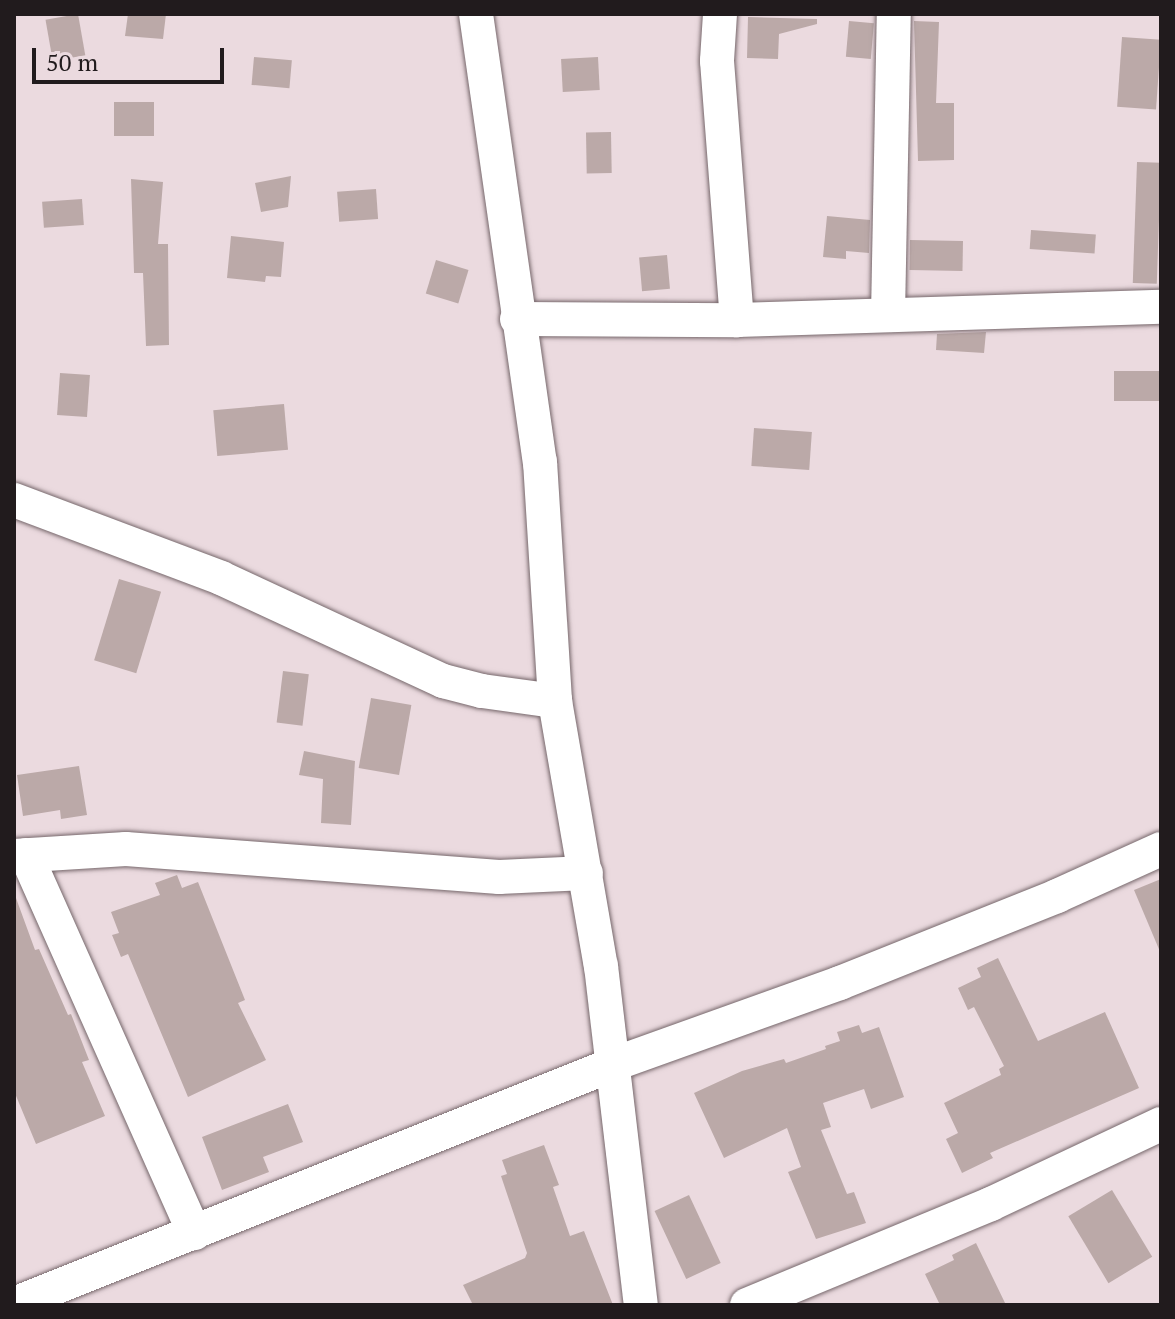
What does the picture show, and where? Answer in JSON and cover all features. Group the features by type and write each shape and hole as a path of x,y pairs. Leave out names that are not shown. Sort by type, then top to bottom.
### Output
{"street":[{"path":"476,14 517,319 540,462 555,701 586,873 614,1064 641,1305"},
{"path":"720,14 717,61 737,320"},
{"path":"888,315 894,14"},
{"path":"517,319 737,320 1161,307"},
{"path":"14,500 221,578 443,681 482,691 555,701"},
{"path":"194,1233 20,856 126,849 499,877 586,873"},
{"path":"14,1304 614,1064 840,983 1057,896 1161,849"},
{"path":"747,1305 991,1204 1161,1124"}],"building":[{"path":"78,14 85,55 53,61 46,20"},
{"path":"128,14 166,14 163,39 125,36"},
{"path":"748,17 817,19 817,24 779,34 778,59 747,58"},
{"path":"849,21 874,23 871,59 846,57"},
{"path":"914,21 939,22 936,103 954,103 954,160 918,161"},
{"path":"1122,37 1161,40 1156,110 1117,107"},
{"path":"254,57 292,60 289,88 252,85"},
{"path":"598,57 600,90 563,92 561,59"},
{"path":"114,102 154,102 154,136 114,136"},
{"path":"586,132 611,132 612,173 587,173"},
{"path":"1137,162 1161,163 1157,284 1133,283"},
{"path":"291,176 288,207 261,212 255,183"},
{"path":"131,179 163,182 158,244 168,244 169,345 146,346 143,273 134,273"},
{"path":"376,189 378,219 339,222 337,192"},
{"path":"82,199 84,225 44,228 42,202"},
{"path":"827,216 870,220 869,253 846,251 846,259 823,257"},
{"path":"1031,230 1096,235 1095,253 1030,249"},
{"path":"231,236 284,242 281,277 266,276 265,282 227,278"},
{"path":"910,240 963,241 962,271 909,270"},
{"path":"667,255 670,289 642,291 639,257"},
{"path":"436,260 469,270 458,303 426,293"},
{"path":"986,332 984,353 936,350 937,334"},
{"path":"1114,371 1161,371 1161,401 1114,401"},
{"path":"60,373 90,375 87,417 57,415"},
{"path":"284,404 288,450 217,456 213,410"},
{"path":"754,428 812,432 809,470 751,466"},
{"path":"119,579 161,592 136,673 94,660"},
{"path":"283,671 309,674 302,726 277,723"},
{"path":"371,698 411,705 399,775 359,768"},
{"path":"304,751 355,761 351,825 321,823 323,779 299,775"},
{"path":"79,766 87,815 61,819 60,810 23,816 17,775"},
{"path":"177,875 182,888 198,882 245,1000 238,1003 266,1060 188,1097 128,954 121,957 112,935 119,933 111,912 160,895 155,883"},
{"path":"1161,879 1161,954 1134,890"},
{"path":"16,898 35,950 39,949 68,1015 71,1014 89,1060 82,1062 105,1116 36,1144 14,1091"},
{"path":"998,958 1038,1041 1105,1012 1139,1088 990,1153 993,1158 962,1173 946,1139 958,1133 944,1103 1001,1075 999,1069 1004,1066 974,1007 968,1010 958,988 981,977 977,968"},
{"path":"859,1025 862,1033 879,1027 904,1097 871,1109 864,1089 823,1103 831,1127 821,1130 847,1194 854,1192 866,1223 816,1239 788,1172 801,1167 787,1128 724,1158 694,1093 742,1071 784,1059 786,1063 826,1049 825,1046 840,1041 837,1032"},
{"path":"288,1104 303,1142 263,1157 269,1172 222,1190 202,1137"},
{"path":"544,1145 559,1185 553,1187 570,1236 584,1231 613,1305 473,1305 463,1285 525,1258 527,1253 501,1176 507,1174 502,1160"},
{"path":"1112,1190 1152,1257 1108,1283 1068,1216"},
{"path":"689,1195 721,1263 686,1279 655,1211"},
{"path":"976,1243 1006,1305 940,1305 925,1274 954,1260 952,1255"}]}
